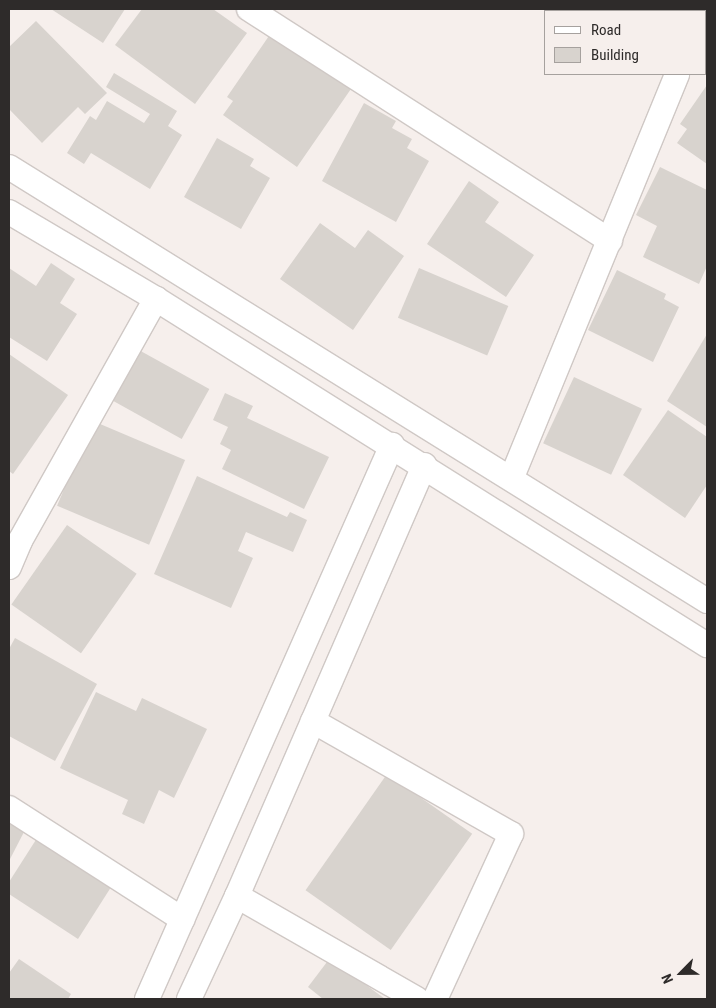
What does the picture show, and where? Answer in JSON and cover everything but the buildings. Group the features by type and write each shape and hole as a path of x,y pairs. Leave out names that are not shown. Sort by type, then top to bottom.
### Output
{"street":[{"path":"248,9 610,241"},
{"path":"512,477 677,75"},
{"path":"9,166 512,477 707,601"},
{"path":"9,212 156,299 392,445 707,645"},
{"path":"9,567 14,538 156,299"},
{"path":"147,999 392,445"},
{"path":"189,999 238,896 424,465"},
{"path":"313,721 511,834 435,999"},
{"path":"9,808 182,919"},
{"path":"238,896 417,999"}]}
